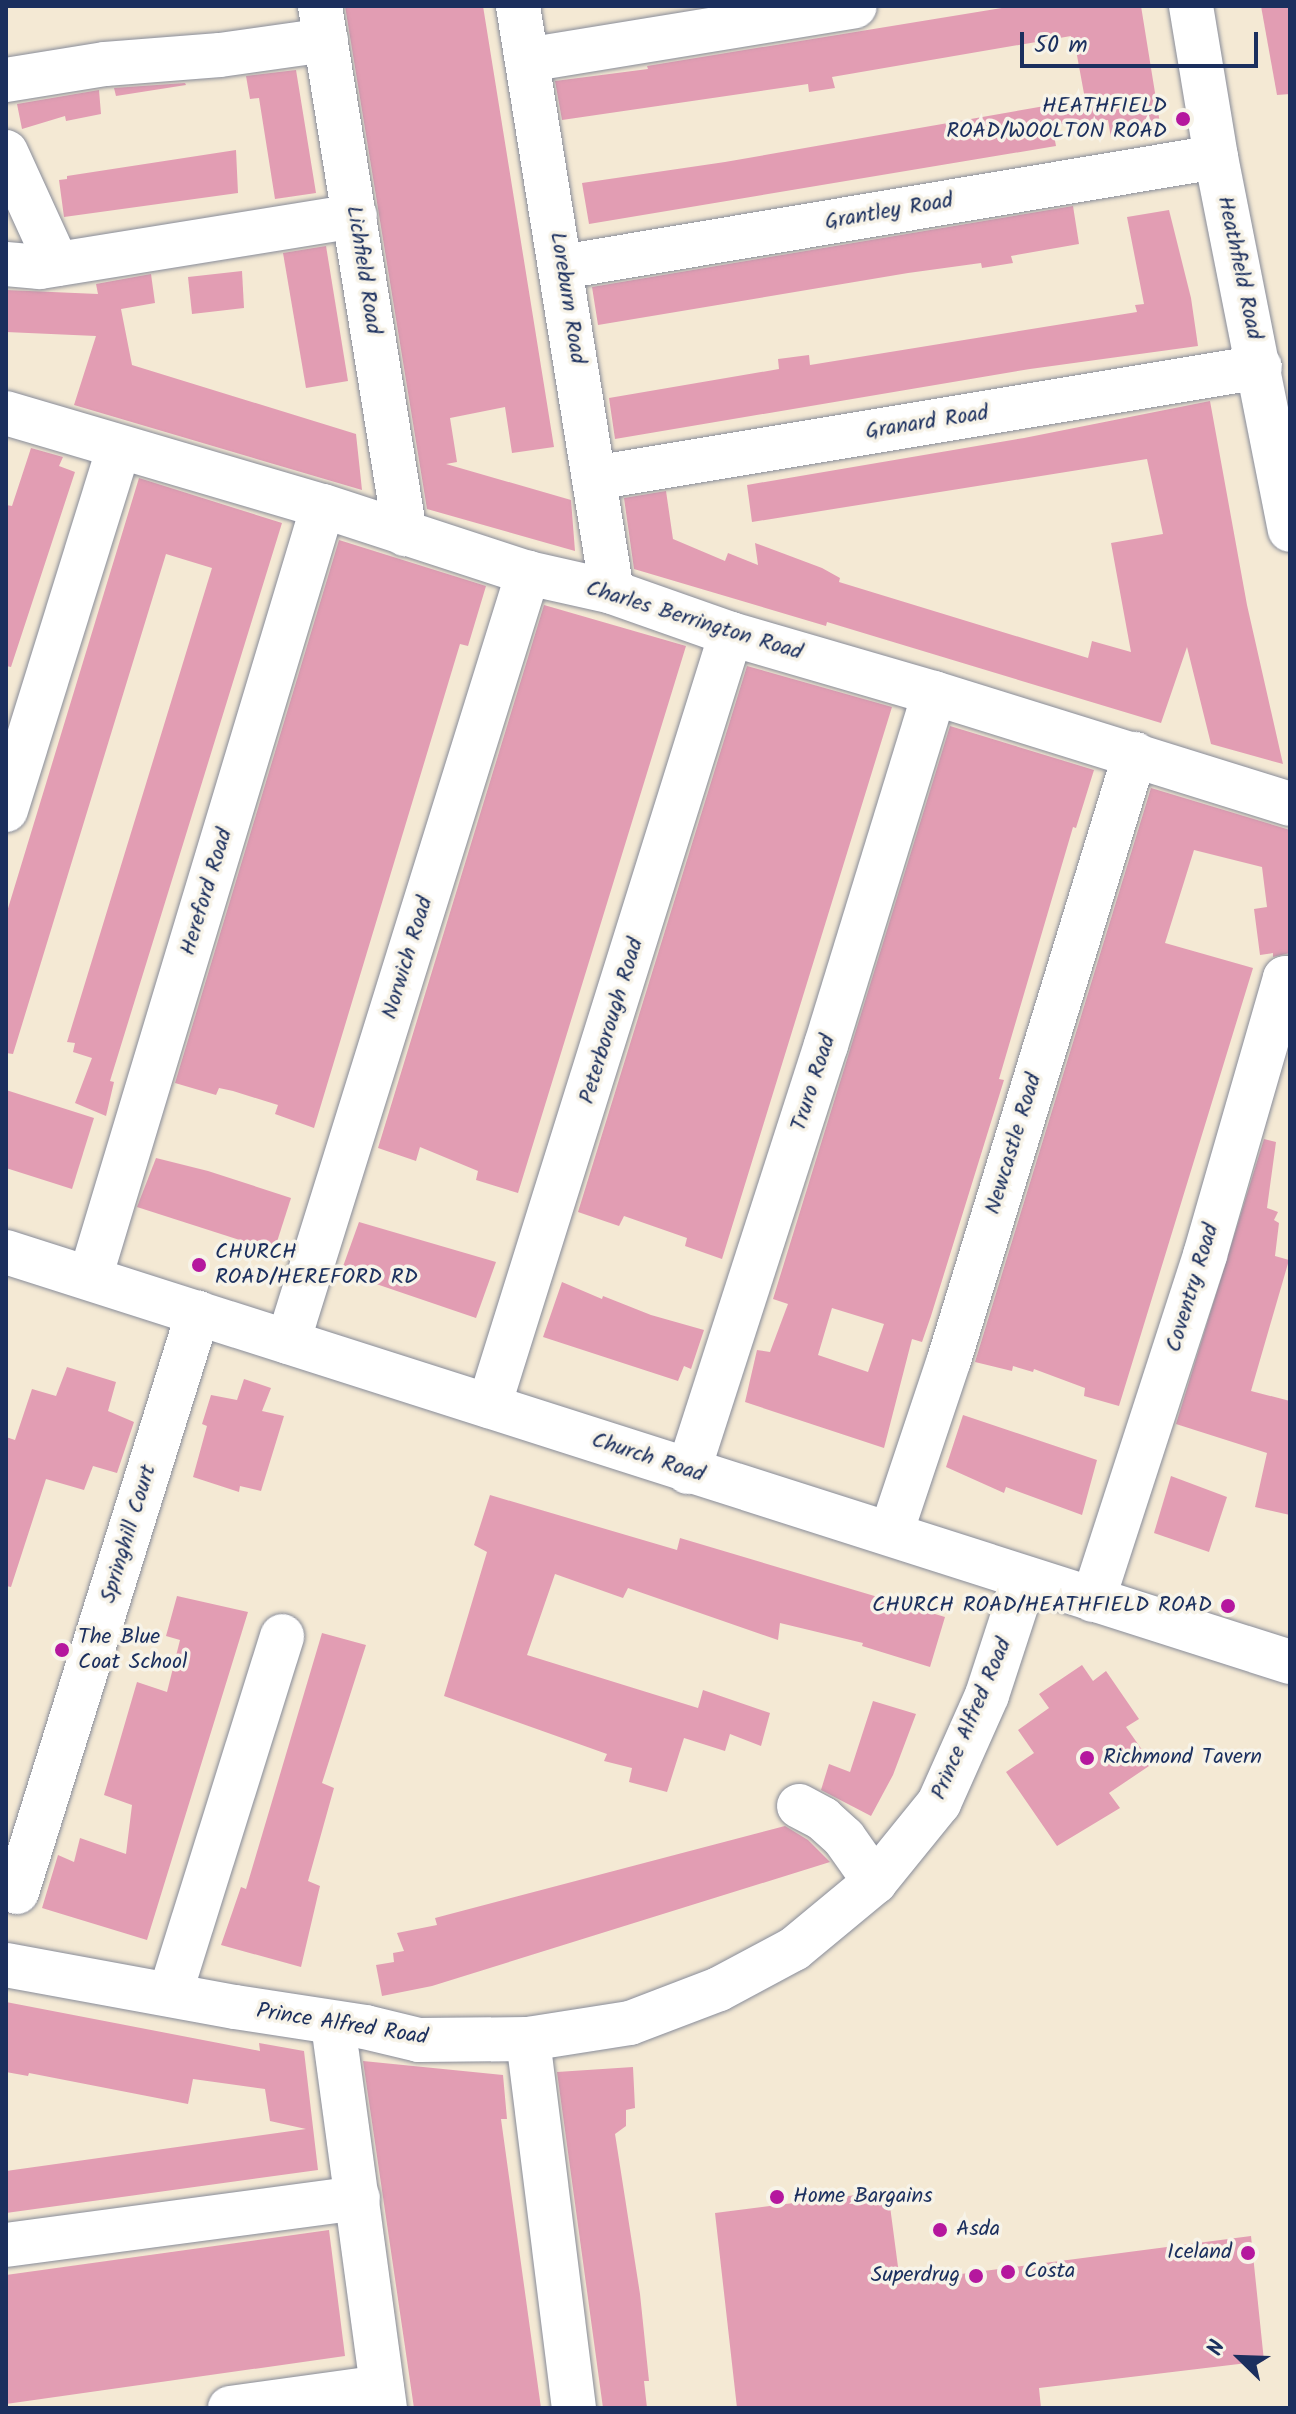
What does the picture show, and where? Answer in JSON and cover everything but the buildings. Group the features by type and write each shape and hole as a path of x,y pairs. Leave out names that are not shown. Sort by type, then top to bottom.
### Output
{"street":[{"name":"Loreburn Road","path":"518,6 612,592"},
{"path":"527,60 855,6"},
{"name":"Heathfield Road","path":"1191,6 1216,157 1260,367 1284,464 1290,530"},
{"path":"6,80 105,64 220,55 323,23"},
{"name":"Lichfield Road","path":"323,23 405,534"},
{"path":"6,152 57,264"},
{"name":"Grantley Road","path":"562,267 1216,157"},
{"path":"6,264 57,264 355,216"},
{"name":"Granard Road","path":"594,478 1260,367"},
{"name":"Charles Berrington Road","path":"6,413 323,506 528,573 612,592 731,634 1135,754 1290,804"},
{"path":"6,810 119,448"},
{"name":"Hereford Road","path":"90,1278 323,506"},
{"name":"Norwich Road","path":"288,1342 528,573"},
{"name":"Peterborough Road","path":"489,1406 731,634"},
{"name":"Truro Road","path":"688,1472 934,693"},
{"name":"Newcastle Road","path":"891,1533 949,1360 1135,754"},
{"name":"Coventry Road","path":"1093,1600 1205,1255 1285,978 1290,978"},
{"name":"Church Road","path":"6,1252 1290,1662"},
{"name":"Springhill Court","path":"17,1892 198,1313"},
{"name":"Prince Alfred Road","path":"6,1965 419,2040 528,2039 630,2023 719,1989 794,1949 875,1882 939,1803 987,1695 1025,1579"},
{"path":"170,1994 282,1636"},
{"path":"799,1806 823,1819 844,1838 875,1882"},
{"path":"230,2408 384,2398 333,2024"},
{"path":"528,2039 574,2408"},
{"path":"6,2245 358,2198"}],"place":[{"name":"HEATHFIELD ROAD/WOOLTON ROAD","path":"1183,119"},
{"name":"CHURCH ROAD/HEREFORD RD","path":"199,1265"},
{"name":"CHURCH ROAD/HEATHFIELD ROAD","path":"1228,1606"},
{"name":"The Blue Coat School","path":"62,1650"},
{"name":"Richmond Tavern","path":"1087,1758"},
{"name":"Home Bargains","path":"777,2197"},
{"name":"Asda","path":"940,2230"},
{"name":"Iceland","path":"1248,2253"},
{"name":"Costa","path":"1008,2272"},
{"name":"Superdrug","path":"976,2276"}]}
